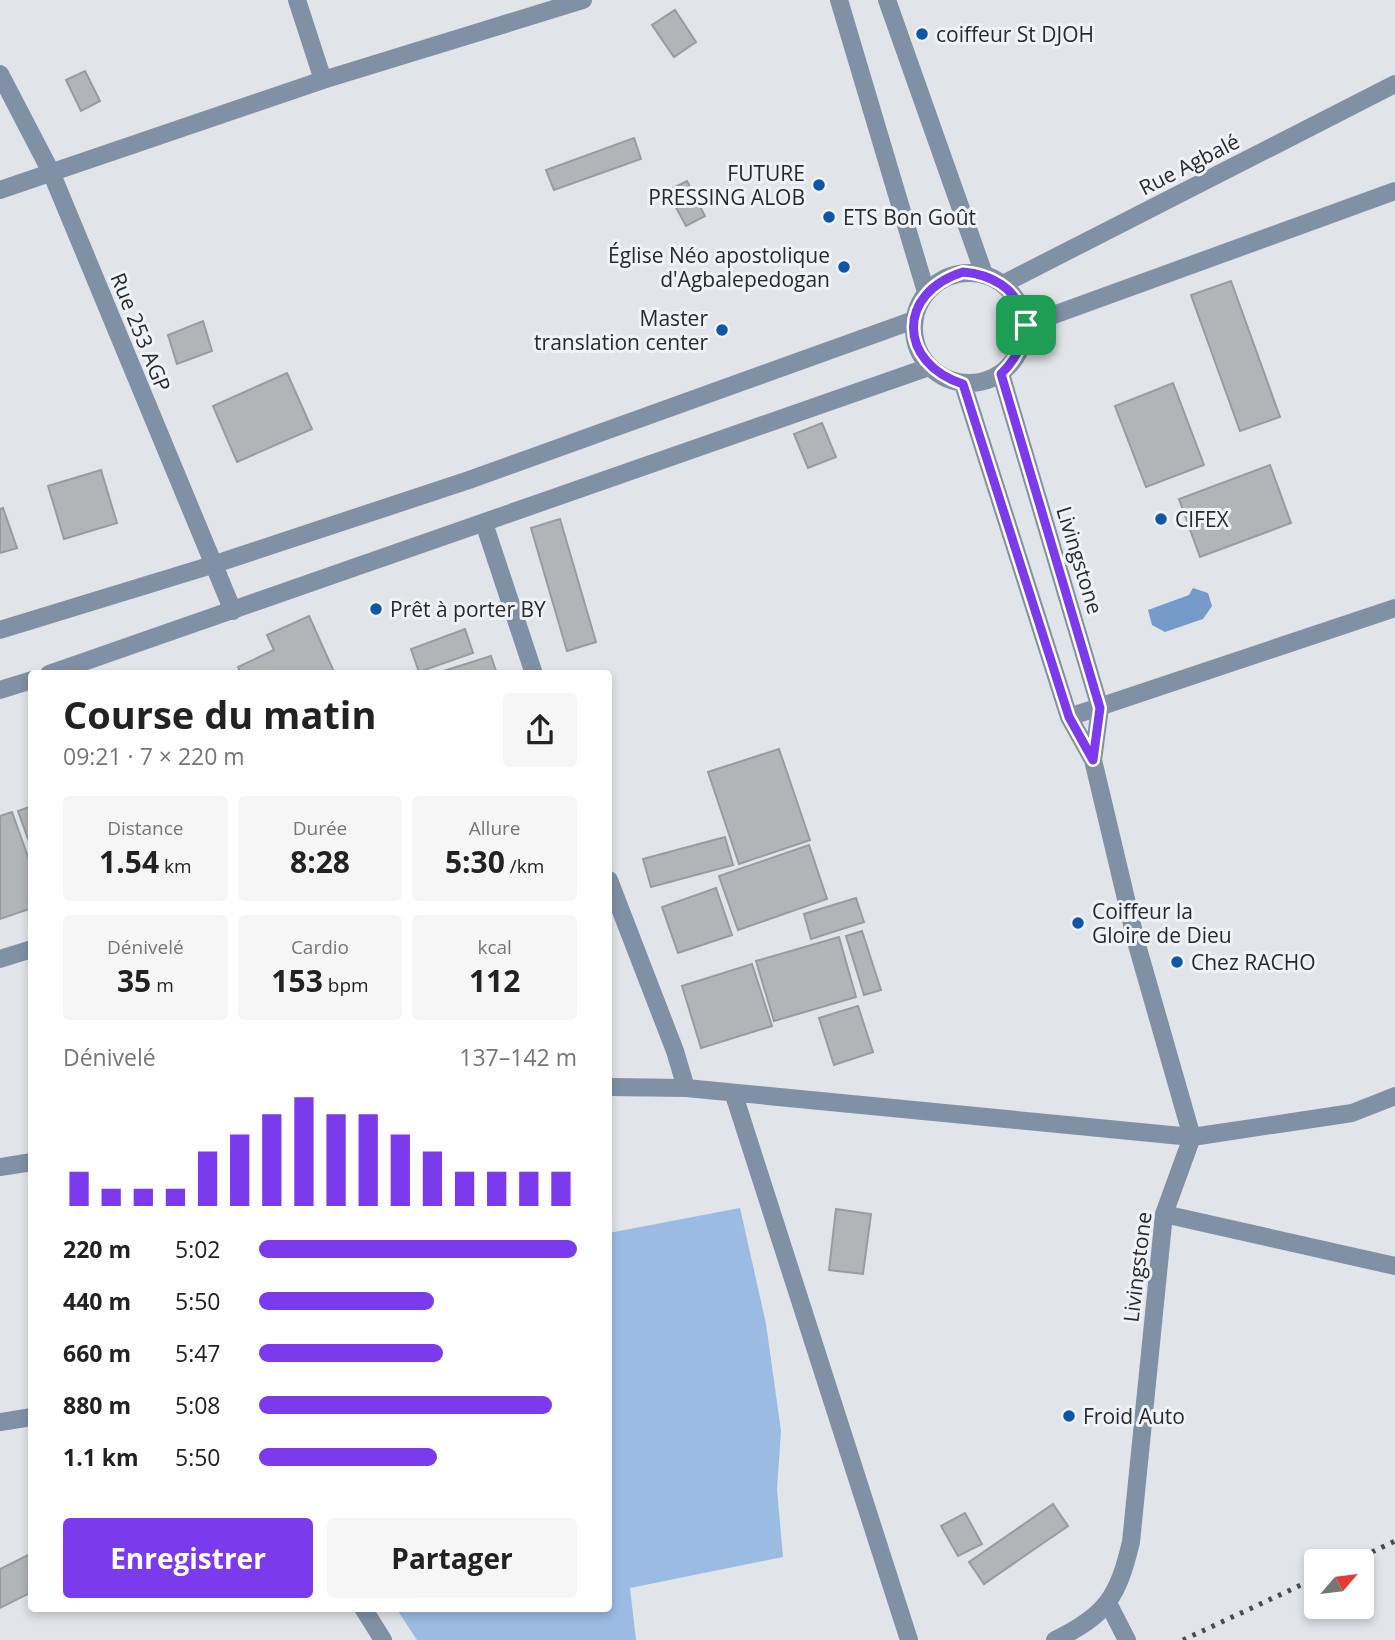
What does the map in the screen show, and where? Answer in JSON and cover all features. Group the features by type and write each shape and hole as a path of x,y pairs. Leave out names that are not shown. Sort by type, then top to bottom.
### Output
{"street":[{"path":"297,0 323,80"},
{"path":"0,190 323,80 583,0"},
{"path":"839,0 926,292"},
{"path":"887,0 984,274"},
{"name":"Rue 253 AGP","path":"0,74 51,172 233,611"},
{"name":"Rue Agbalé","path":"1003,284 1395,85"},
{"path":"1026,325 1395,191"},
{"path":"963,272 984,274 1003,284 1017,300 1026,325 1016,360 1001,374 983,382 963,384 945,378 929,367 916,345 914,320 926,292 942,278 963,272"},
{"path":"0,630 212,565 482,475 914,320"},
{"path":"61,670 929,367"},
{"name":"Livingstone","path":"1001,374 1100,708 1093,760"},
{"name":"Livingstone","path":"963,384 1069,717 1093,760 1137,945 1192,1137 1164,1214 1132,1542 1122,1581 1109,1605"},
{"path":"484,523 533,670"},
{"path":"1069,717 1395,608"},
{"path":"0,690 28,681"},
{"path":"612,888 675,1051 686,1088"},
{"path":"0,959 28,950"},
{"path":"612,1087 686,1088 734,1095 1192,1137 1352,1113 1395,1096"},
{"path":"734,1095 909,1640"},
{"path":"0,1167 28,1163"},
{"path":"1164,1214 1395,1266"},
{"path":"0,1422 28,1418"},
{"path":"1057,1639 1109,1605 1127,1640"},
{"path":"366,1612 383,1640"}],"shaded area":[{"path":"1193,588 1208,593 1212,606 1203,619 1165,632 1152,625 1148,610 1189,595"},
{"path":"740,1208 766,1324 781,1431 777,1489 783,1557 630,1588 636,1640 417,1640 399,1612 612,1612 612,1232"}],"building":[{"path":"675,10 696,42 674,57 652,25"},
{"path":"85,71 100,101 81,111 66,80"},
{"path":"634,138 641,159 554,190 546,170"},
{"path":"687,181 705,216 686,226 667,191"},
{"path":"1231,281 1280,417 1240,431 1191,295"},
{"path":"203,321 212,351 177,364 168,335"},
{"path":"287,373 312,429 237,462 213,406"},
{"path":"1173,383 1204,465 1146,487 1115,406"},
{"path":"822,423 836,457 808,468 794,434"},
{"path":"1270,465 1291,523 1200,557 1179,499"},
{"path":"101,470 117,523 64,539 48,486"},
{"path":"3,508 17,548 0,553 0,509"},
{"path":"560,519 596,642 567,651 531,528"},
{"path":"309,616 333,670 239,670 238,667 274,650 267,635"},
{"path":"465,629 473,653 418,670 411,649"},
{"path":"491,656 496,670 447,670"},
{"path":"779,749 810,840 739,864 708,772"},
{"path":"28,807 28,839 18,811"},
{"path":"12,812 28,857 28,909 0,919 0,816"},
{"path":"725,837 733,865 651,887 643,859"},
{"path":"809,845 827,899 738,930 719,876"},
{"path":"716,888 732,935 678,953 662,907"},
{"path":"856,898 864,922 811,939 804,914"},
{"path":"862,931 881,990 864,995 846,936"},
{"path":"839,937 856,997 774,1021 756,961"},
{"path":"752,964 772,1026 701,1048 682,986"},
{"path":"858,1006 873,1052 834,1065 819,1018"},
{"path":"836,1209 871,1214 863,1274 829,1270"},
{"path":"1053,1504 1068,1526 984,1584 969,1562"},
{"path":"965,1513 982,1544 958,1556 941,1526"},
{"path":"28,1555 28,1594 0,1608 0,1569"}],"railway":[{"path":"1374,1551 1395,1541"},
{"path":"1183,1640 1304,1584"}],"place":[{"name":"coiffeur St DJOH","path":"922,34"},
{"name":"FUTURE PRESSING ALOB","path":"819,185"},
{"name":"ETS Bon Goût","path":"829,217"},
{"name":"Église Néo apostolique d'Agbalepedogan","path":"844,267"},
{"name":"Master translation center","path":"722,330"},
{"name":"CIFEX","path":"1161,519"},
{"name":"Prêt à porter BY","path":"376,609"},
{"name":"Coiffeur la Gloire de Dieu","path":"1078,923"},
{"name":"Chez RACHO","path":"1177,962"},
{"name":"Froid Auto","path":"1069,1416"}],"route":[{"path":"963,272 984,274 1003,284 1017,300 1026,325 1016,360 1001,374 1100,708 1093,760 1069,717 963,384 945,378 929,367 916,345 914,320 918,305 926,292 942,278 963,272"}]}
